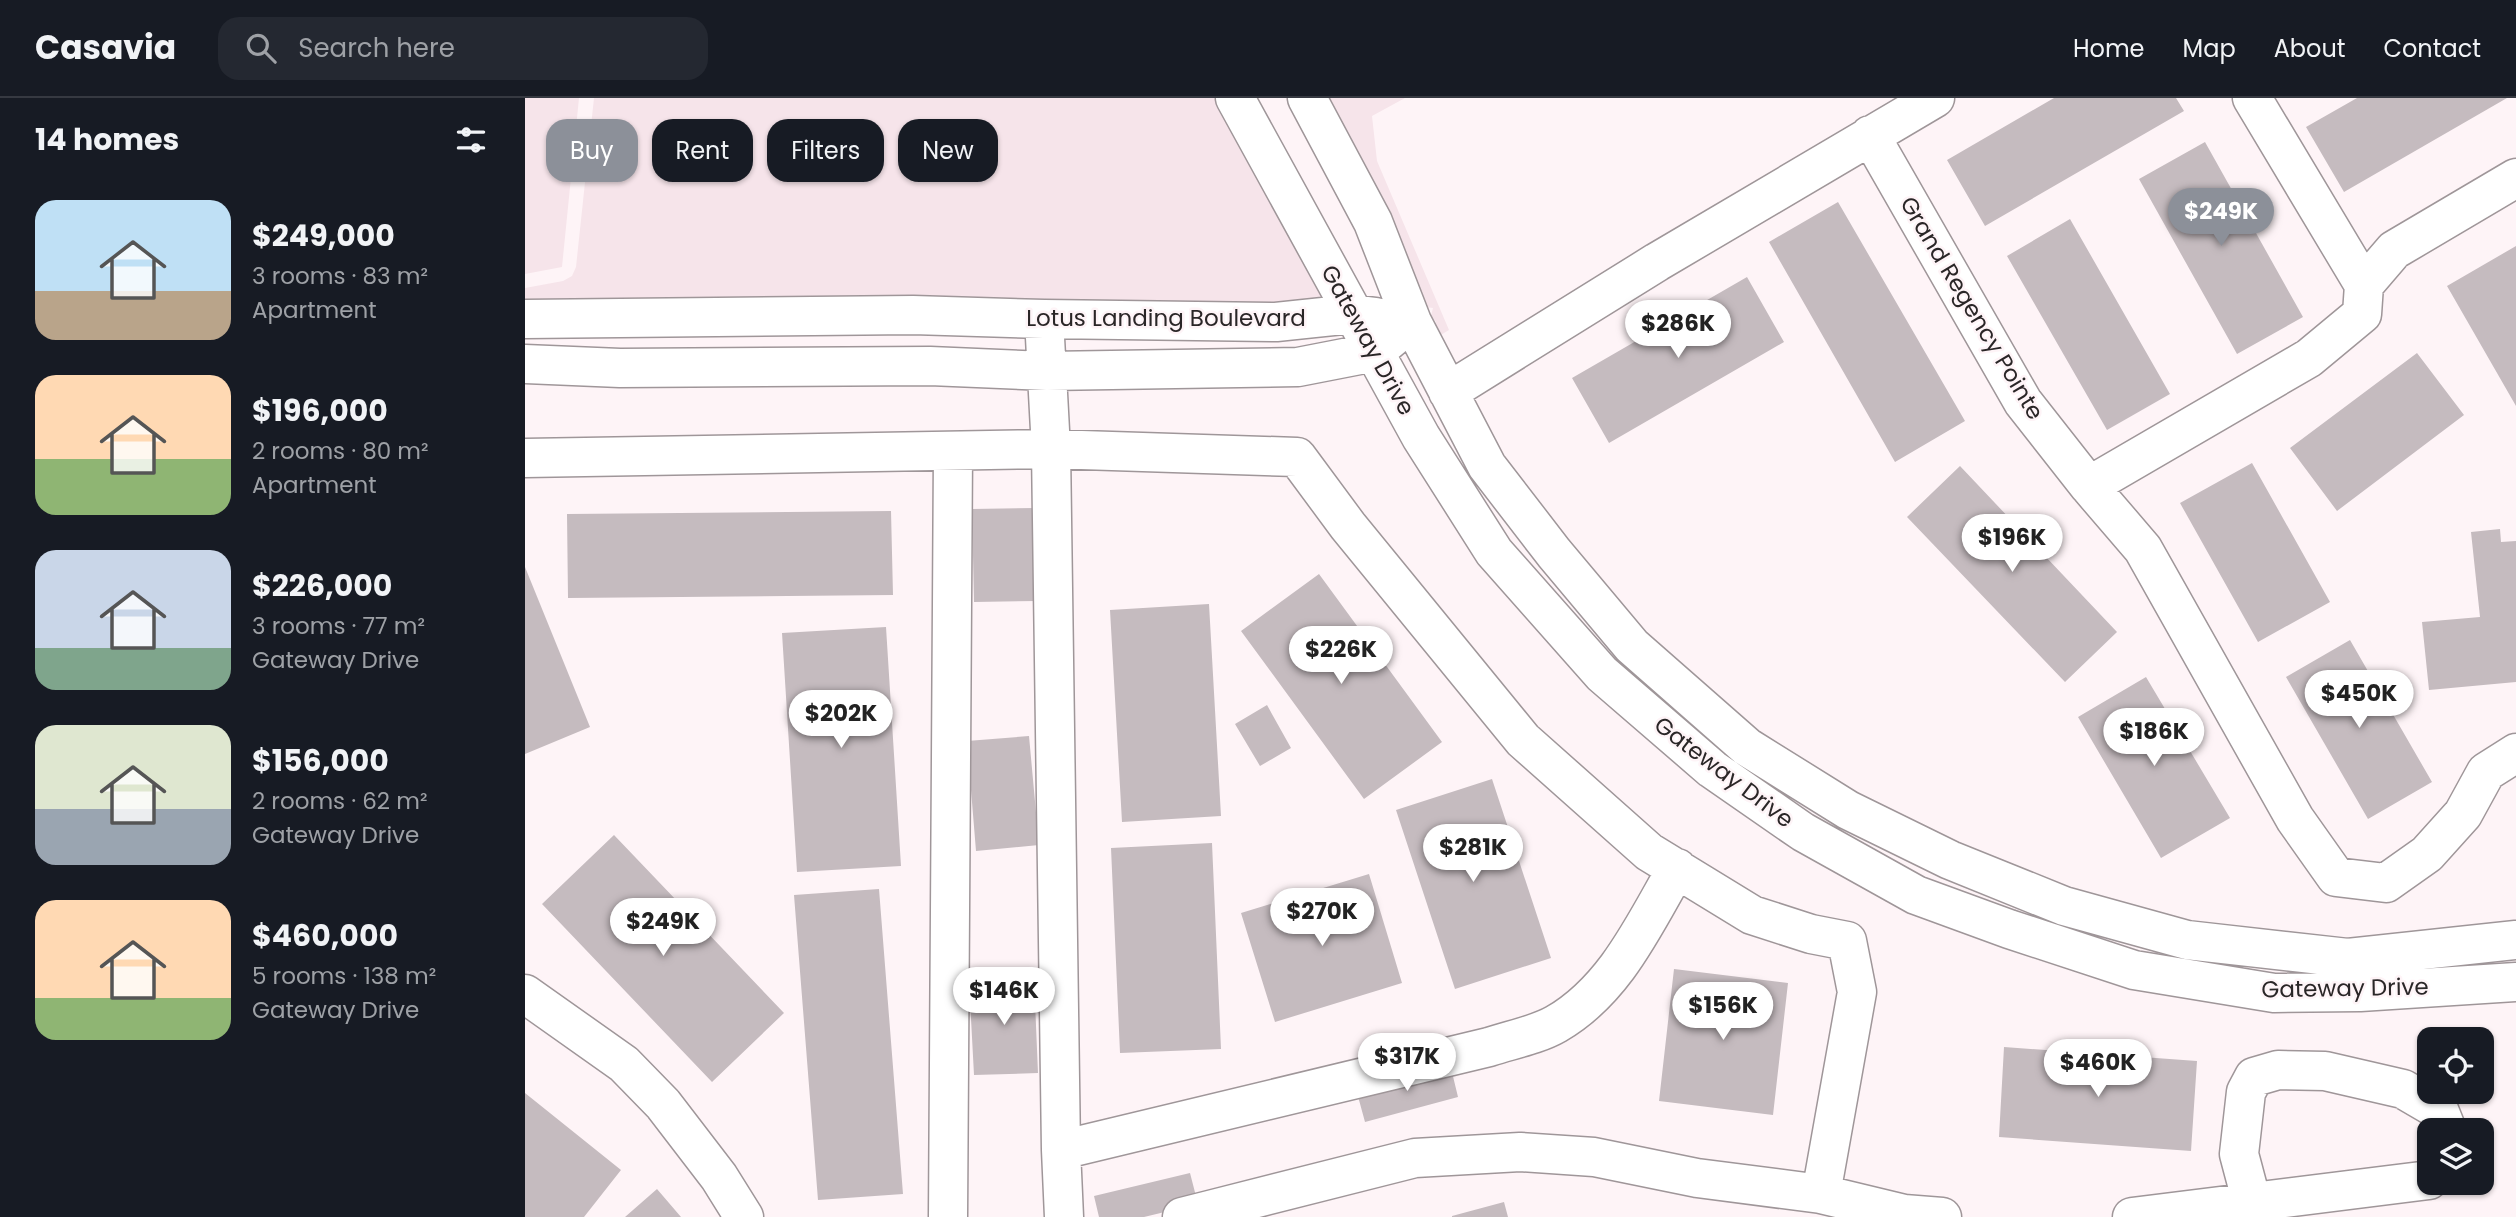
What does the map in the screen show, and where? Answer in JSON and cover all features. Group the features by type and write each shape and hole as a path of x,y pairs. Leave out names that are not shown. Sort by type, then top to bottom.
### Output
{"street":[{"name":"Gateway Drive","path":"1235,98 1421,437 1495,552 1602,674 1712,769 1803,832 1916,895 2134,970 2274,993 2360,992 2516,982"},
{"name":"Gateway Drive","path":"1307,98 1373,222 1412,322 1487,466 1554,553 1632,646 1747,747 1848,810 1949,860 2064,906 2187,940 2348,958 2516,940"},
{"path":"1448,392 1657,262 1935,98"},
{"path":"2089,486 2309,358 2363,314 2364,285 2252,98"},
{"name":"Grand Regency Pointe","path":"1870,135 2023,402 2143,549 2295,819 2336,877 2386,883 2427,854 2463,814 2486,772 2516,753"},
{"path":"2364,285 2394,250 2516,178"},
{"name":"Lotus Landing Boulevard","path":"525,319 913,314 1044,319 1276,322 1352,314 1412,322"},
{"path":"1044,319 1051,449 1064,1217"},
{"name":"Lotus Landing Boulevard","path":"525,363 620,368 930,366 1047,371 1298,367 1375,352 1412,322"},
{"path":"525,458 1051,449 1297,457 1348,526 1523,740 1649,852 1752,915 1811,934 1847,941 1857,992 1821,1194"},
{"path":"948,1217 953,451"},
{"path":"1061,1150 1489,1047 1555,1025 1598,992 1630,949 1677,868"},
{"path":"525,994 624,1064 663,1104 719,1177 744,1217"},
{"path":"2252,1203 2239,1154 2246,1092 2254,1077 2278,1070 2325,1071 2403,1089 2439,1110 2442,1118"},
{"path":"1182,1217 1415,1158 1520,1152 1594,1157 1697,1178 1821,1194 1904,1214 1942,1217"},
{"path":"2132,1217 2417,1182"}],"shaded area":[{"path":"525,98 579,98 577,119 546,119 546,182 571,182 562,267 525,274"},
{"path":"594,98 1214,98 1324,301 1277,305 525,304 525,288 563,281 572,276 576,267 585,182 638,182 638,119 592,119"},
{"path":"1327,98 1405,98 1372,116 1377,161 1449,330 1439,336 1433,325 1436,322 1431,316 1433,308 1425,307"}],"building":[{"path":"2054,98 2176,98 2184,111 1985,226 1947,160"},
{"path":"2357,98 2507,98 2344,192 2306,127"},
{"path":"2205,142 2303,317 2237,354 2139,179"},
{"path":"1838,202 1965,421 1895,462 1769,242"},
{"path":"2070,219 2170,394 2107,430 2007,256"},
{"path":"2516,246 2516,406 2447,286"},
{"path":"1747,277 1784,342 1609,443 1572,378"},
{"path":"2417,353 2464,415 2337,511 2290,448"},
{"path":"2252,463 2330,602 2258,642 2180,503"},
{"path":"1960,466 2117,632 2065,682 1907,517"},
{"path":"1035,508 1037,601 974,602 972,509"},
{"path":"891,511 893,595 568,598 567,514"},
{"path":"2500,529 2501,542 2516,541 2516,682 2429,690 2422,622 2480,617 2471,532"},
{"path":"525,567 590,727 525,754"},
{"path":"1319,574 1442,742 1364,799 1241,631"},
{"path":"1209,604 1221,816 1122,822 1110,610"},
{"path":"886,627 901,866 797,872 782,633"},
{"path":"2350,640 2432,782 2368,819 2286,677"},
{"path":"2146,677 2230,818 2161,858 2078,717"},
{"path":"1267,705 1291,748 1260,766 1235,724"},
{"path":"1029,736 1039,845 976,851 967,741"},
{"path":"1492,779 1551,958 1455,989 1396,810"},
{"path":"614,835 784,1013 712,1082 542,904"},
{"path":"1212,843 1221,1049 1120,1053 1111,848"},
{"path":"1369,874 1402,983 1275,1022 1241,913"},
{"path":"879,889 903,1194 818,1200 794,895"},
{"path":"1674,969 1788,983 1773,1115 1659,1101"},
{"path":"1034,978 1038,1073 974,1075 969,981"},
{"path":"2004,1047 2197,1061 2191,1151 1999,1137"},
{"path":"1450,1064 1458,1097 1365,1122 1356,1089"},
{"path":"525,1093 621,1170 584,1217 525,1217"},
{"path":"1190,1173 1198,1204 1144,1217 1099,1217 1094,1196"},
{"path":"657,1189 681,1217 625,1217"},
{"path":"1504,1202 1508,1217 1452,1217 1452,1216"}]}
